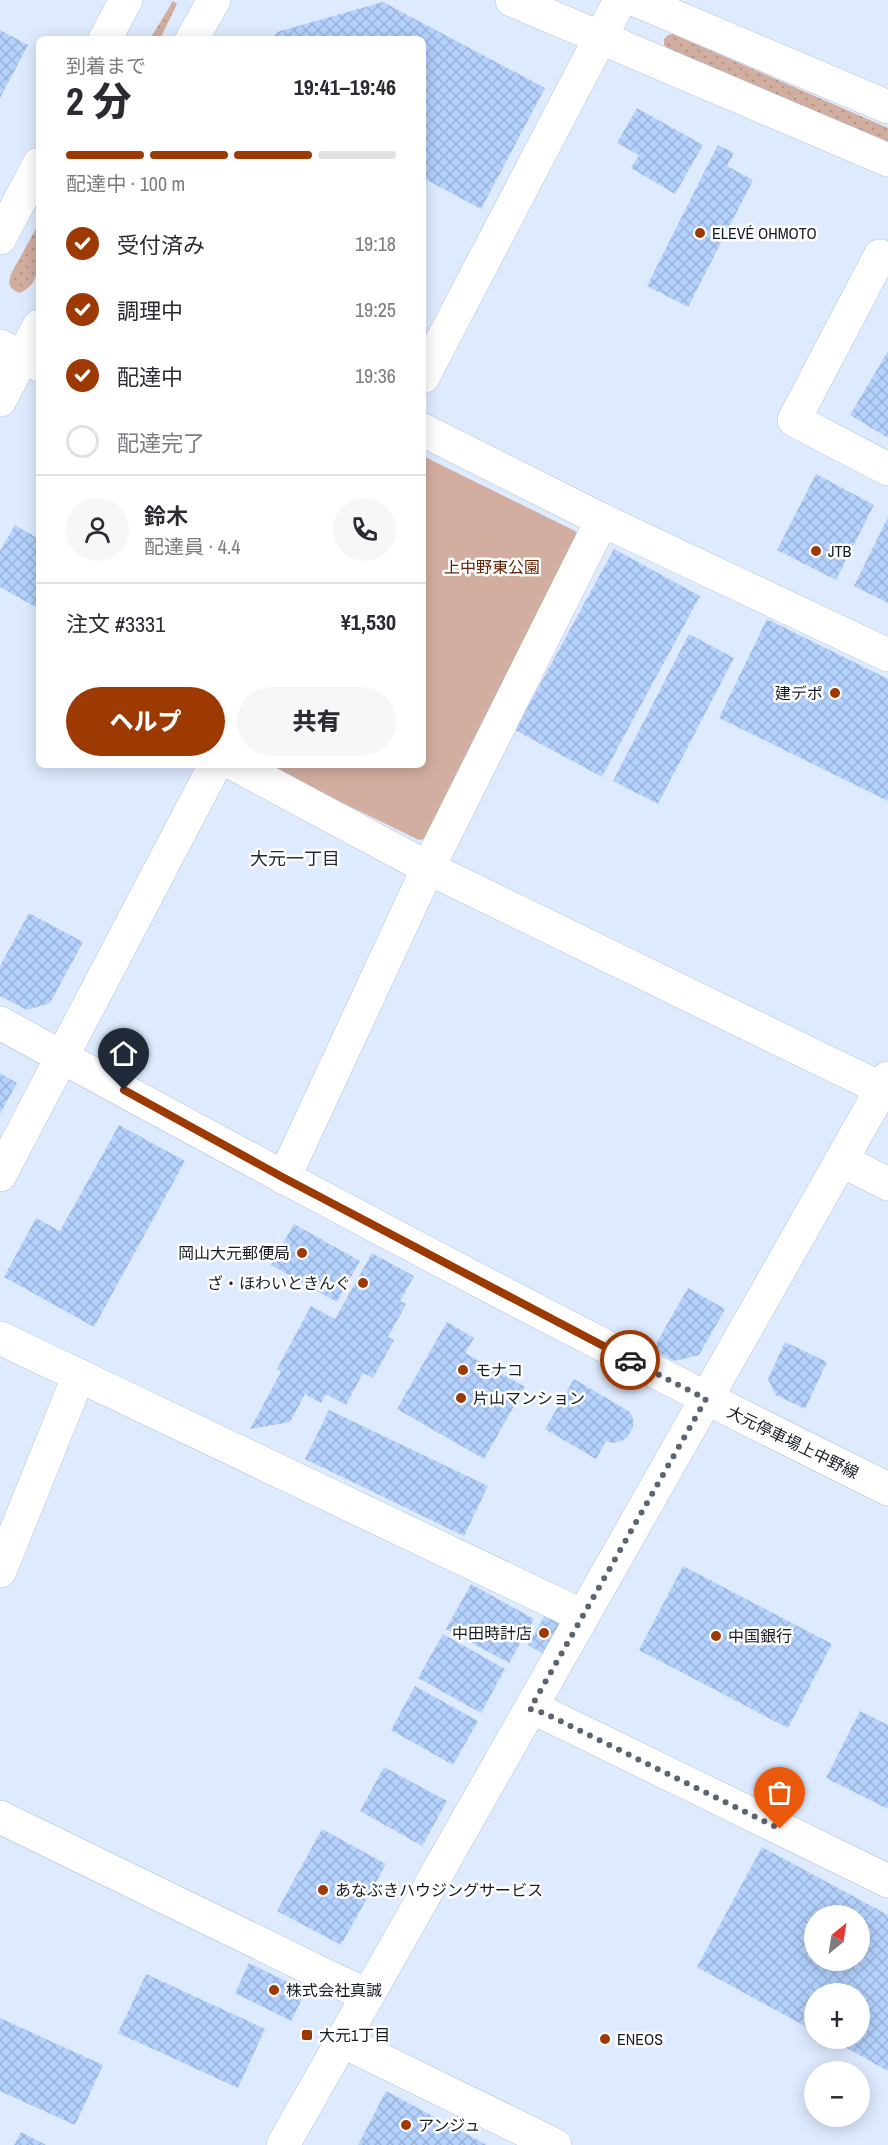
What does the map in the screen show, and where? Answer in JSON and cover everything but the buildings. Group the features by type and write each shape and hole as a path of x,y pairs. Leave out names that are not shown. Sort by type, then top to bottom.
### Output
{"street":[{"path":"107,36 126,0"},
{"path":"194,36 214,0"},
{"path":"512,0 888,160"},
{"path":"426,371 620,0"},
{"path":"636,0 888,107"},
{"path":"0,238 36,170"},
{"path":"880,256 794,420 888,469"},
{"path":"0,400 36,331"},
{"path":"426,432 602,520 888,655"},
{"path":"284,1178 428,868 602,520"},
{"path":"0,1175 213,768"},
{"path":"242,768 428,868 885,1083 284,2145"},
{"name":"大元停車場上中野線","path":"0,1023 284,1178 706,1399 888,1489"},
{"path":"841,1160 888,1184"},
{"path":"0,1338 583,1616"},
{"path":"0,1571 79,1375"},
{"path":"530,1709 544,1713 888,1881"},
{"path":"0,1817 368,1996"},
{"path":"342,2041 555,2145"}],"green space":[{"path":"173,1 177,4 161,36 152,36"},
{"path":"673,34 888,128 888,145 667,48 664,45 664,39"},
{"path":"36,228 34,281 19,293 11,288 9,282 11,274"},
{"name":"上中野東公園","path":"426,457 575,531 583,541 434,836 419,840 271,768 426,768"}],"way so far":[{"path":"630,1360 706,1399 530,1709 544,1713 780,1829"}],"place":[{"name":"ELEVÉ OHMOTO","path":"700,233"},
{"name":"JTB","path":"816,551"},
{"name":"建デポ","path":"835,693"},
{"name":"岡山大元郵便局","path":"302,1253"},
{"name":"ざ・ほわいときんぐ","path":"363,1283"},
{"name":"モナコ","path":"463,1370"},
{"name":"片山マンション","path":"461,1398"},
{"name":"中田時計店","path":"544,1633"},
{"name":"中国銀行","path":"716,1636"},
{"name":"あなぶきハウジングサービス","path":"323,1890"},
{"name":"株式会社真誠","path":"274,1990"},
{"name":"大元1丁目","path":"307,2035"},
{"name":"ENEOS","path":"605,2039"},
{"name":"アンジュ","path":"406,2125"}],"district":[{"name":"大元一丁目","path":"295,858"}],"route":[{"path":"124,1090 284,1178 630,1360"}]}
